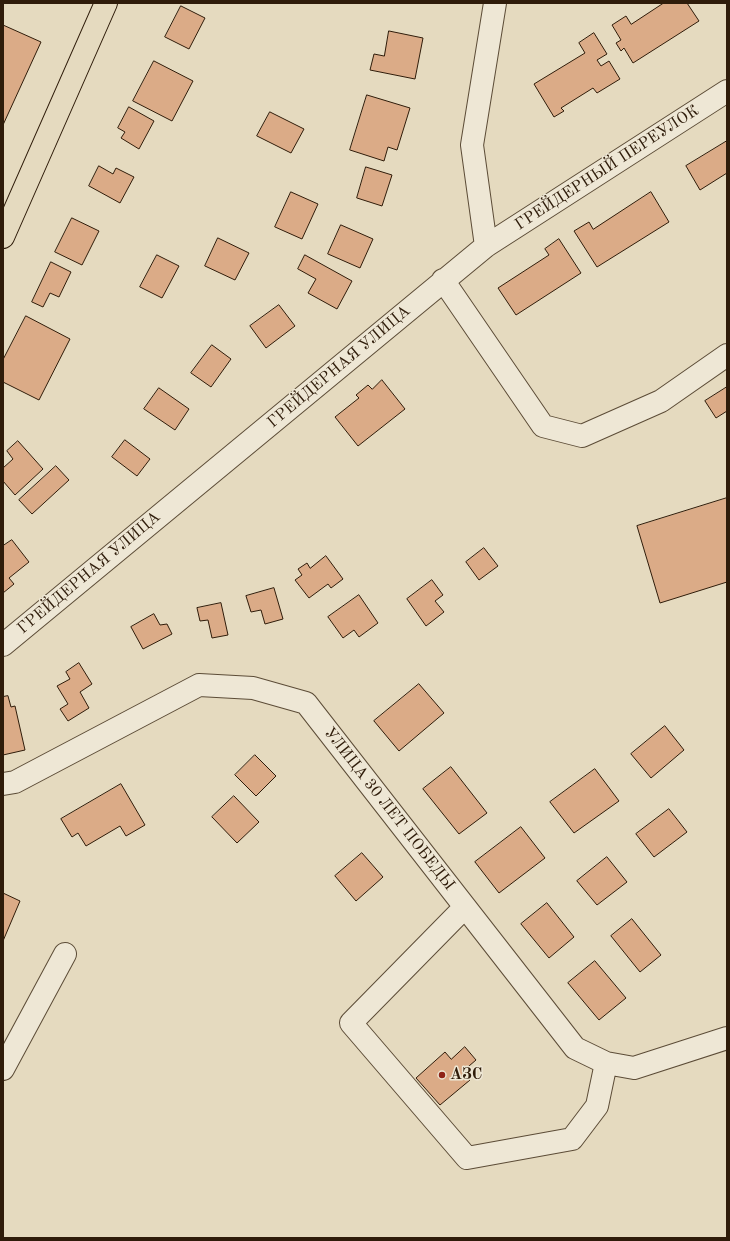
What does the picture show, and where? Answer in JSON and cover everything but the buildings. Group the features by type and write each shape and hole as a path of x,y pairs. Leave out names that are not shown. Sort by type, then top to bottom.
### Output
{"main road":[{"path":"3,237 8,209 106,3"}],"street":[{"path":"486,246 472,144 495,3"},
{"name":"ГРЕЙДЕРНЫЙ ПЕРЕУЛОК","path":"486,246 727,91"},
{"name":"ГРЕЙДЕРНАЯ УЛИЦА","path":"3,645 486,246"},
{"path":"443,280 543,426 582,436 661,401 727,355"},
{"name":"УЛИЦА 30 ЛЕТ ПОБЕДЫ","path":"3,784 15,782 199,685 254,688 306,703 575,1048 606,1063 634,1068 727,1038"},
{"path":"465,907 352,1023 467,1158 572,1139 597,1106 606,1063"},
{"path":"3,1069 65,954"}],"place":[{"name":"АЗС","path":"442,1075"}]}
